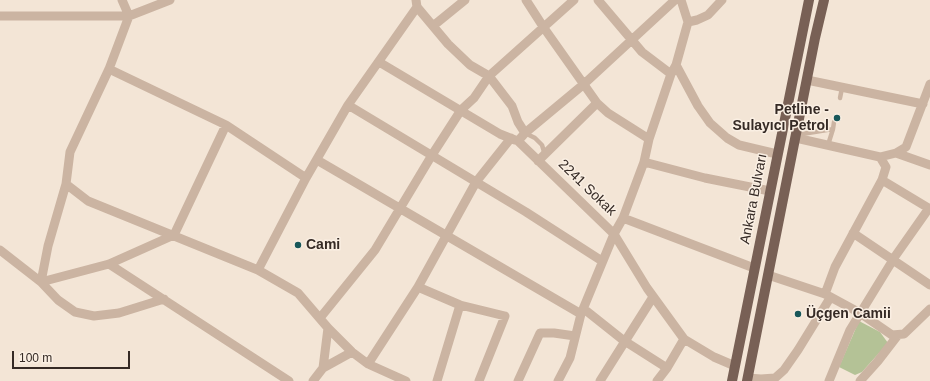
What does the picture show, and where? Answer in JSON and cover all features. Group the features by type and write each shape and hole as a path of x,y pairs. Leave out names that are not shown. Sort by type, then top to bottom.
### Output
{"main road":[{"name":"Ankara Bulvarı","path":"732,381 809,0"},
{"name":"Ankara Bulvarı","path":"748,380 824,0"}],"street":[{"path":"41,282 48,246 66,184 70,152 109,69 129,16 122,0"},
{"path":"0,16 129,16 170,0"},
{"path":"433,26 465,0"},
{"path":"526,0 597,103 608,113 649,139"},
{"path":"320,318 375,250 461,110 474,98 489,76 574,0"},
{"path":"598,0 642,52 671,74"},
{"path":"368,364 418,287 476,182 514,140 525,133 584,84 675,0"},
{"path":"681,0 688,22 676,65 671,74 649,139 644,162 622,218 614,234 654,297 684,339 714,357 735,366"},
{"path":"688,22 708,15 722,0"},
{"path":"258,270 306,178 348,105 379,62 416,3 448,44 470,65 489,76 512,106 518,122 525,133"},
{"path":"379,62 500,134 514,140"},
{"path":"676,65 698,106 710,123 727,138 739,145 777,154"},
{"path":"109,69 226,125 306,178"},
{"path":"807,80 923,104"},
{"path":"796,136 880,157 896,152 906,147 930,84"},
{"path":"542,158 597,103"},
{"path":"348,105 526,212 602,261"},
{"path":"41,282 109,264 174,235 226,125"},
{"name":"2241 Sokak","path":"514,140 542,158 614,234 582,311 570,358 558,381"},
{"path":"896,152 930,165"},
{"path":"748,380 774,378 784,370 798,350 828,296 835,267 882,180 886,167 880,157"},
{"path":"317,160 400,209 582,311 626,342 667,368"},
{"path":"644,162 705,178 770,191"},
{"path":"829,381 850,330 893,259 929,208 882,180"},
{"path":"66,184 88,201 258,270 298,293 328,328 352,352 368,364 406,381"},
{"path":"622,218 754,268"},
{"path":"853,233 930,285"},
{"path":"0,250 41,282 58,300 75,312 94,316 119,313 164,299"},
{"path":"109,264 289,381"},
{"path":"768,275 828,296 860,314 892,335 904,334 930,309"},
{"path":"418,287 460,305 505,316 479,381"},
{"path":"600,381 654,297"},
{"path":"437,381 460,305"},
{"path":"323,368 328,328"},
{"path":"518,381 540,333 575,336"},
{"path":"860,381 878,361 898,334"},
{"path":"656,381 667,368 684,339"},
{"path":"313,381 323,368 352,352"}],"lane":[{"path":"840,98 842,88"},
{"path":"828,145 834,122"},
{"path":"796,136 833,129"},
{"path":"525,133 535,138 542,145 542,158"}],"green space":[{"path":"859,321 880,332 888,343 862,372 855,375 839,367"}],"place":[{"name":"Petline - Sulayıcı Petrol","path":"837,118"},
{"name":"Cami","path":"298,245"},
{"name":"Üçgen Camii","path":"798,314"}]}
